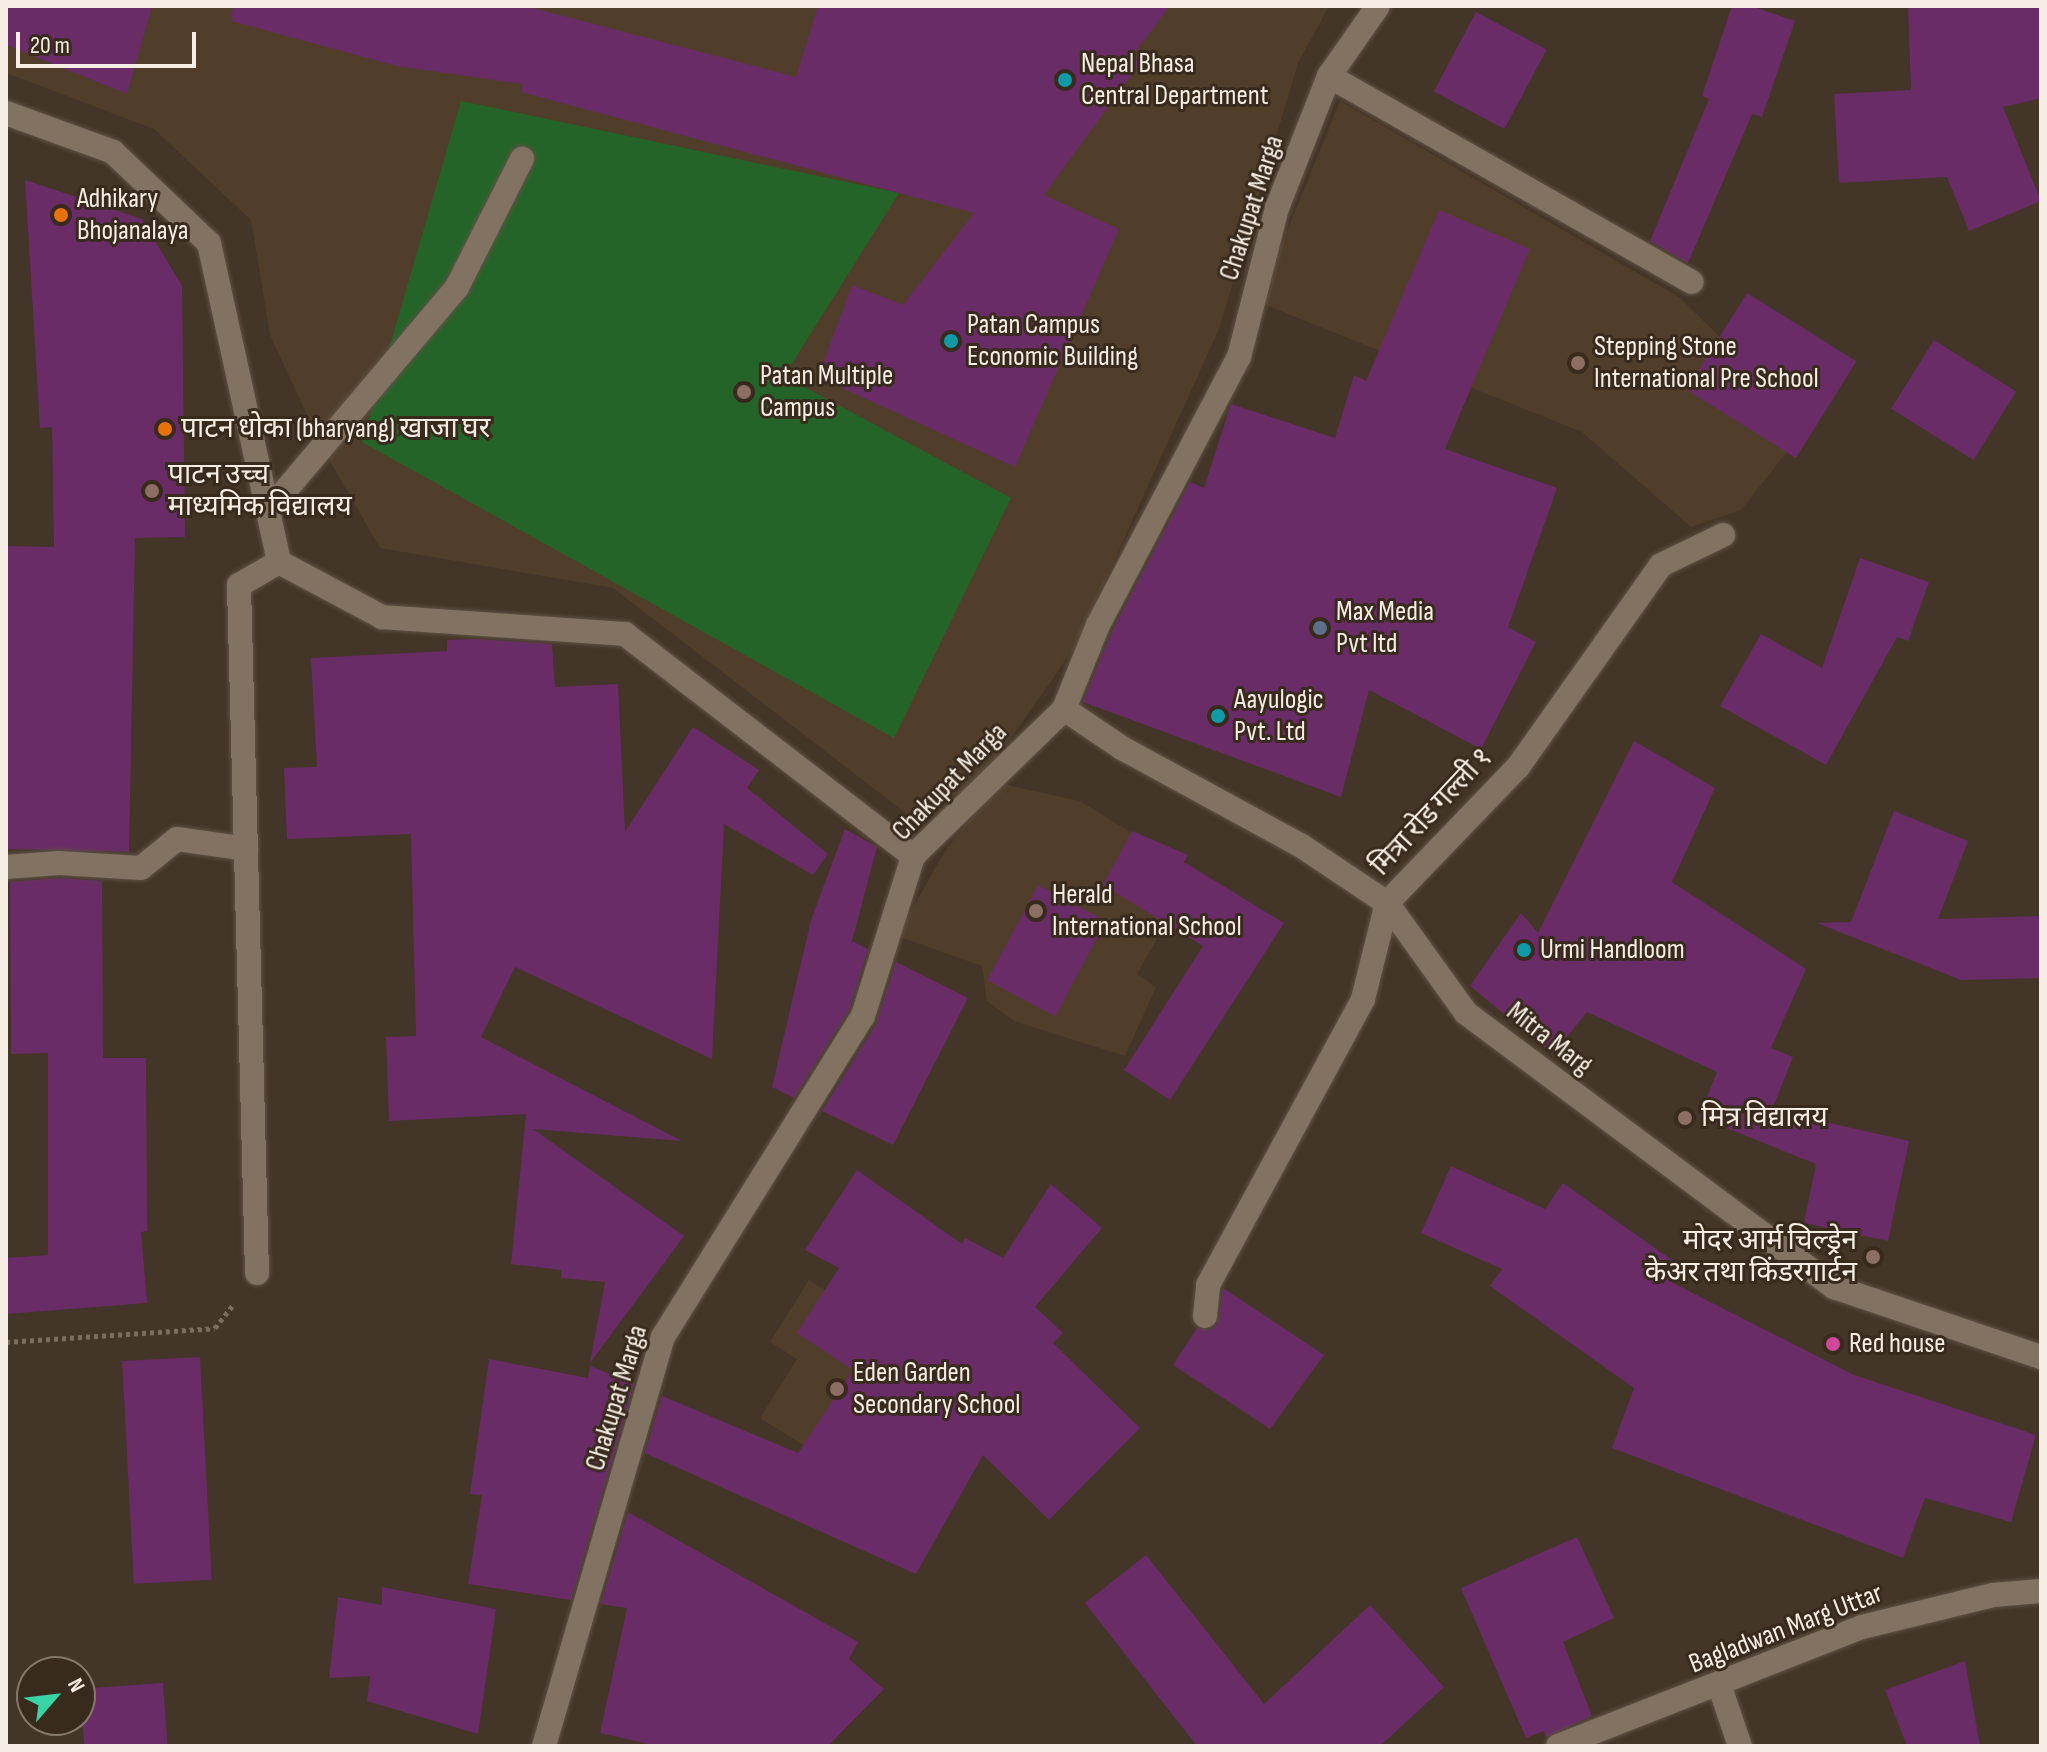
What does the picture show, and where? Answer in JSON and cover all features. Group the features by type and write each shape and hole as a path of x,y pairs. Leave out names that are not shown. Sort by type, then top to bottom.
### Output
{"street":[{"name":"Chakupat Marga","path":"544,1746 663,1337 863,1016 913,856 1064,709 1098,625 1239,357 1277,208 1329,76 1378,6"},
{"path":"1329,76 1692,282"},
{"path":"6,113 113,152 209,243 279,562 382,617 625,634 913,856"},
{"path":"268,511 457,287 522,159"},
{"name":"मित्रा रोड गल्ली १","path":"1205,1316 1208,1285 1363,999 1387,903 1518,767 1661,565 1723,535"},
{"path":"257,1273 239,585 279,562"},
{"name":"Mitra Marg","path":"1064,709 1122,748 1300,845 1387,903 1466,1013 1834,1287 2041,1357"},
{"path":"6,867 59,863 141,868 177,839 246,849"},
{"name":"Bagladwan Marg Uttar","path":"1558,1746 1720,1687 1898,1616 1993,1595 2041,1591"},
{"path":"1720,1687 1740,1746"}],"path":[{"path":"6,1342 215,1328 257,1273"}],"shaded area":[{"name":"Patan Multiple Campus","path":"6,6 1329,6 1298,63 1219,329 1075,647 978,785 907,814 613,588 380,548 323,449 270,335 251,220 154,129 6,73"},
{"name":"Stepping Stone International Pre School","path":"1340,101 1679,297 1809,424 1741,510 1691,527 1582,432 1258,302"},
{"name":"Herald International School","path":"998,783 1080,801 1174,859 1156,941 1137,974 1156,987 1125,1056 1014,1021 987,1001 982,966 897,936 945,851"},
{"name":"Eden Garden Secondary School","path":"809,1280 919,1350 843,1470 760,1418 797,1359 770,1342"}],"green space":[{"path":"461,101 899,193 784,376 1011,498 894,738 362,442"}],"building":[{"path":"6,6 152,6 127,94 6,45"},
{"path":"233,6 525,6 796,77 818,6 1170,6 1132,56 1141,62 1044,195 1119,229 1015,467 818,377 852,285 903,305 974,213 521,92 523,84 397,66 231,21"},
{"path":"1732,6 1751,6 1795,21 1762,117 1752,114 1688,263 1650,241 1709,99 1702,96"},
{"path":"1908,6 2041,6 2041,98 2003,107 2041,201 1969,231 1947,177 1839,183 1834,94 1911,90"},
{"path":"1476,12 1547,50 1504,129 1434,91"},
{"path":"25,180 142,219 182,286 185,537 135,538 129,852 6,849 6,546 54,547 52,427 40,428"},
{"path":"1439,210 1530,249 1445,449 1557,488 1508,627 1536,642 1481,749 1369,690 1341,797 1083,702 1112,631 1190,482 1204,488 1231,404 1335,438 1354,375 1366,381"},
{"path":"1747,293 1856,361 1796,458 1687,390"},
{"path":"1934,340 2016,391 1973,460 1891,409"},
{"path":"1860,558 1929,582 1908,641 1897,637 1826,765 1720,706 1761,634 1822,668"},
{"path":"447,640 552,644 555,687 618,684 625,832 693,727 759,770 747,788 828,854 813,875 724,824 712,1059 515,967 481,1037 682,1141 533,1129 684,1236 590,1363 605,1282 561,1278 561,1270 511,1264 526,1114 389,1121 386,1037 416,1036 411,834 287,839 284,768 317,767 311,658 447,651"},
{"path":"1634,741 1715,788 1672,882 1806,969 1771,1048 1793,1057 1772,1110 1909,1141 1888,1241 1804,1223 1816,1164 1699,1117 1717,1072 1587,1012 1553,1054 1470,986 1521,913 1538,933"},
{"path":"1894,811 1968,841 1938,919 2041,916 2041,978 1961,980 1817,923 1851,922"},
{"path":"845,829 877,847 852,941 868,949 849,1010 794,1098 772,1087 811,920"},
{"path":"1132,831 1188,855 1184,862 1284,923 1170,1100 1124,1070 1203,946 1103,885"},
{"path":"59,878 102,881 103,1058 146,1058 147,1231 141,1232 147,1303 6,1314 6,1258 48,1255 48,1053 11,1054 10,882"},
{"path":"1038,885 1106,921 1055,1017 987,980"},
{"path":"896,962 968,998 893,1145 822,1111 876,1024"},
{"path":"1451,1166 1545,1209 1563,1183 1683,1268 1673,1283 1854,1375 2036,1435 2011,1522 1925,1498 1903,1558 1612,1448 1634,1388 1490,1286 1502,1269 1421,1233"},
{"path":"857,1170 962,1244 965,1238 1003,1258 1051,1184 1102,1228 1035,1307 1063,1333 1053,1343 1140,1428 1049,1520 983,1455 916,1574 645,1453 662,1396 798,1453 853,1370 797,1333 839,1268 805,1250"},
{"path":"1223,1288 1324,1355 1270,1429 1173,1365 1197,1328 1210,1330 1218,1324"},
{"path":"200,1357 212,1580 134,1584 122,1361"},
{"path":"489,1359 588,1378 590,1366 634,1384 571,1600 468,1584 482,1495 470,1494"},
{"path":"628,1512 858,1642 849,1659 884,1689 828,1746 658,1746 600,1733 627,1608 601,1604"},
{"path":"1577,1537 1614,1618 1563,1642 1592,1716 1546,1737 1544,1731 1526,1738 1461,1588"},
{"path":"1146,1555 1264,1704 1370,1605 1444,1687 1380,1746 1197,1746 1085,1603"},
{"path":"382,1587 496,1609 478,1734 367,1701 370,1676 329,1678 338,1597 382,1605"},
{"path":"1965,1661 1980,1746 1907,1746 1885,1690"},
{"path":"163,1683 167,1746 84,1746 84,1736 96,1736 96,1688"}],"place":[{"name":"Nepal Bhasa Central Department","path":"1065,80"},
{"name":"Adhikary Bhojanalaya","path":"61,215"},
{"name":"Patan Campus Economic Building","path":"951,341"},
{"name":"Stepping Stone International Pre School","path":"1578,363"},
{"name":"Patan Multiple Campus","path":"744,392"},
{"name":"पाटन धोका (bharyang) खाजा घर","path":"165,429"},
{"name":"पाटन उच्च माध्यमिक विद्यालय","path":"152,491"},
{"name":"Max Media Pvt ltd","path":"1320,628"},
{"name":"Aayulogic Pvt. Ltd","path":"1218,716"},
{"name":"Herald International School","path":"1036,911"},
{"name":"Urmi Handloom","path":"1524,950"},
{"name":"मित्र विद्यालय","path":"1685,1118"},
{"name":"मोदर आर्म चिल्ड्रेन केअर तथा किंडरगार्टन","path":"1873,1257"},
{"name":"Red house","path":"1833,1344"},
{"name":"Eden Garden Secondary School","path":"837,1389"}]}
